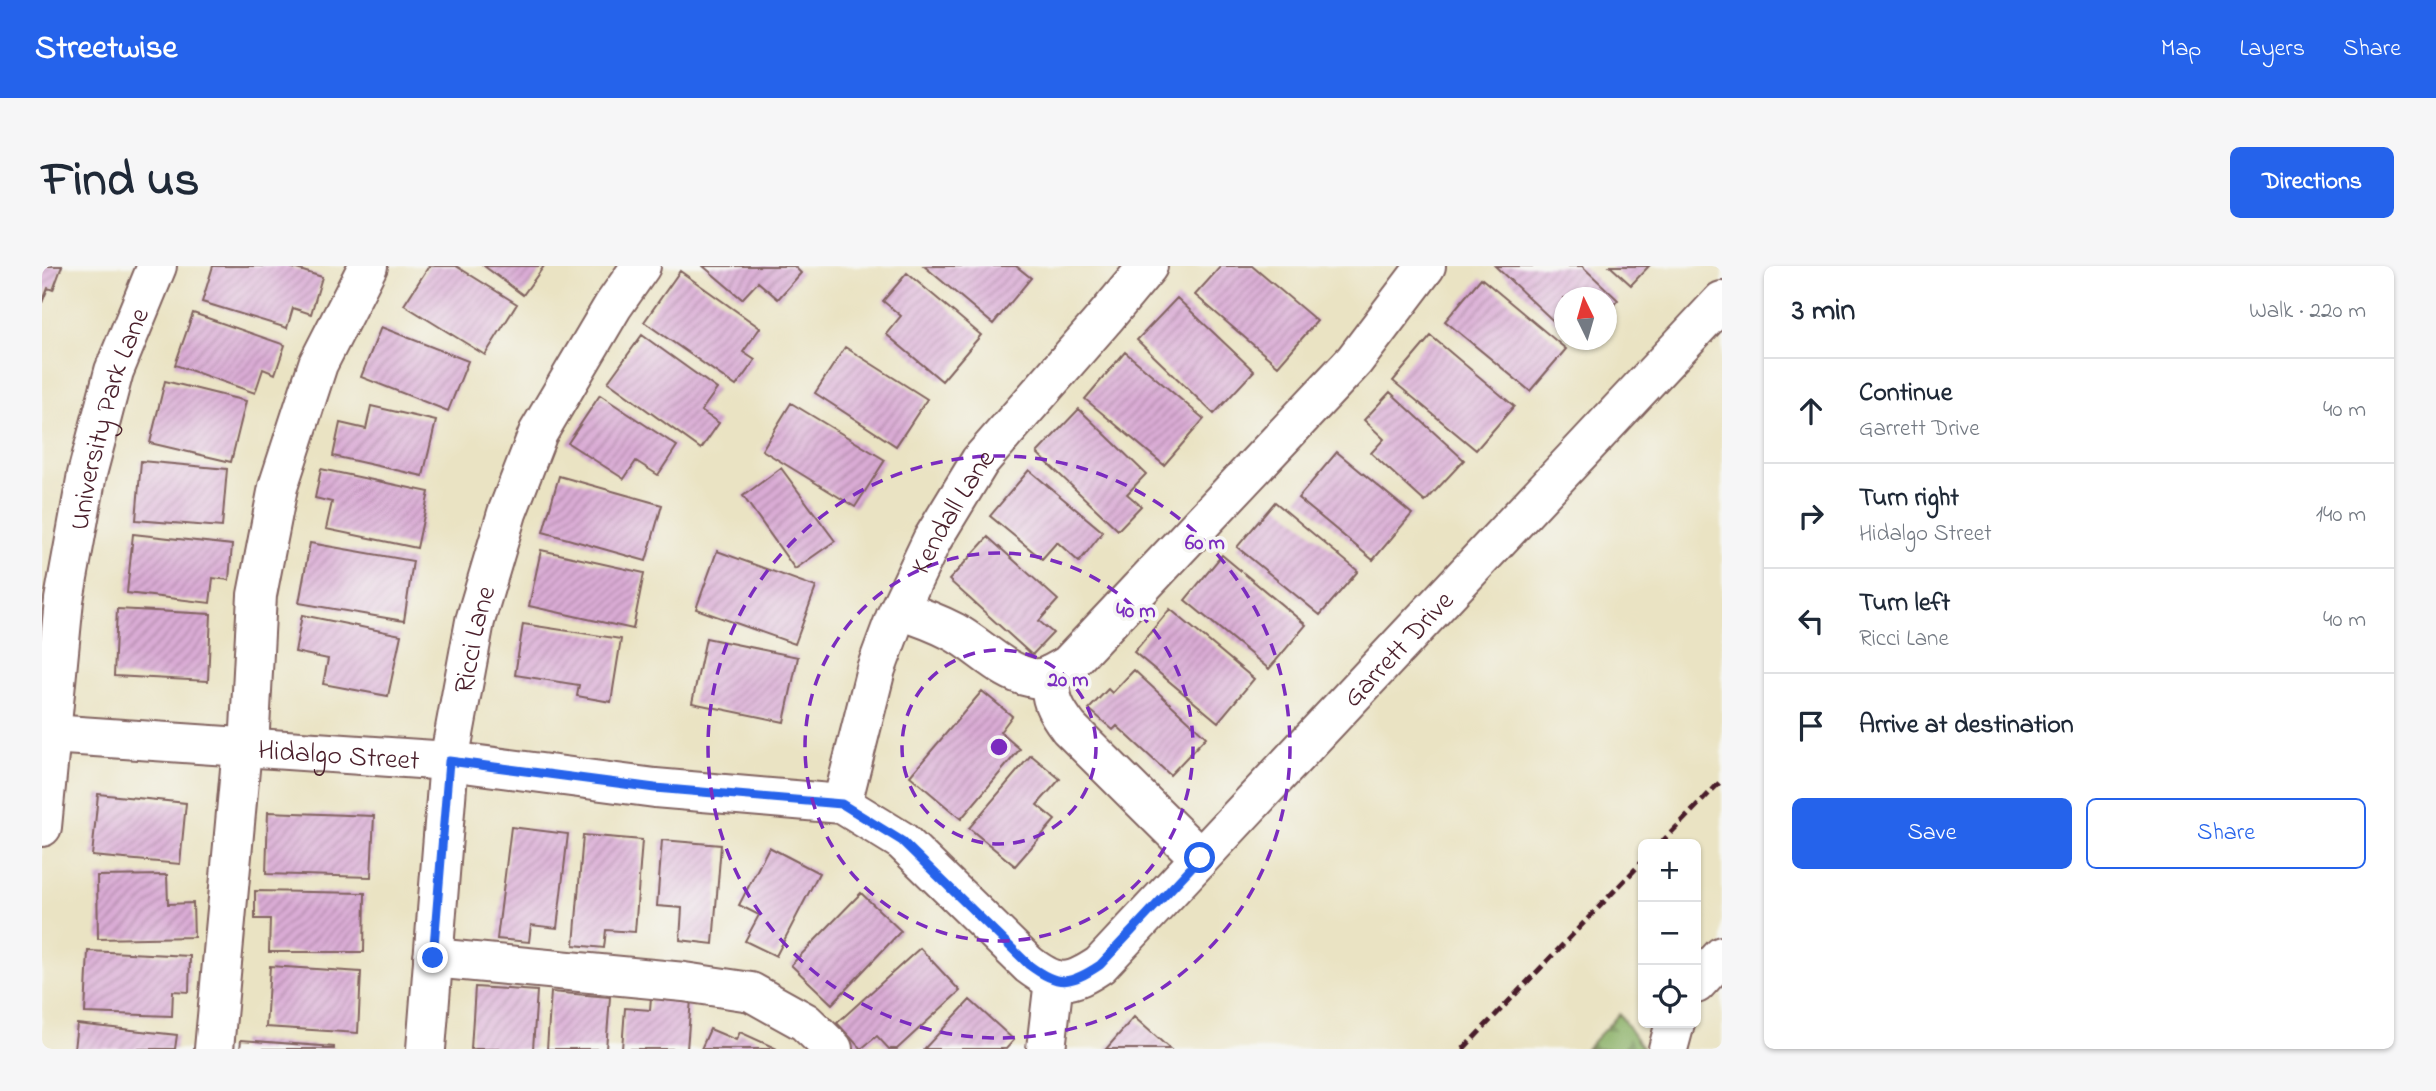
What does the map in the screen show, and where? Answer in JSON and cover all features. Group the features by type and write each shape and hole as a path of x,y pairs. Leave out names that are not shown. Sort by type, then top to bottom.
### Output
{"street":[{"name":"University Park Lane","path":"42,827 45,732 64,600 87,474 114,371 157,266"},
{"path":"214,1049 246,748 257,594 278,487 318,365 368,266"},
{"name":"Ricci Lane","path":"426,1049 449,761 475,621 507,513 538,433 613,306 641,266"},
{"name":"Kendall Lane","path":"842,804 876,669 899,610 932,540 980,461 1148,266"},
{"path":"899,610 954,632 1019,674 1035,679 1050,675 1068,665 1354,361 1426,270"},
{"name":"Garrett Drive","path":"1060,981 1081,978 1100,965 1722,301"},
{"path":"1050,675 1050,694 1055,710 1069,728 1200,858"},
{"name":"Hidalgo Street","path":"45,732 449,761 655,788 842,804 902,841 1029,965 1046,978 1060,981"},
{"path":"1701,979 1722,956"},
{"path":"433,958 684,982 751,992 805,1022 833,1049"},
{"path":"1046,1049 1060,981"},
{"path":"1668,1049 1674,1028"}],"green space":[{"path":"1619,1014 1643,1049 1586,1049"}],"building":[{"path":"42,266 62,266 53,290 48,288 42,303"},
{"path":"213,266 287,266 322,277 311,314 293,308 287,328 202,302"},
{"path":"429,266 456,266 517,304 485,355 404,305"},
{"path":"484,266 544,266 523,295"},
{"path":"703,266 794,266 801,273 778,299 758,282 742,299"},
{"path":"924,266 1016,266 1031,278 993,324"},
{"path":"1221,266 1252,266 1317,321 1278,366 1195,295"},
{"path":"1495,266 1582,266 1604,287 1554,287 1554,322"},
{"path":"1610,266 1649,266 1631,285"},
{"path":"680,271 760,328 743,352 755,360 736,386 644,322"},
{"path":"907,273 981,335 942,381 886,334 901,316 883,301"},
{"path":"1481,278 1554,339 1554,350 1565,350 1530,391 1445,321"},
{"path":"1177,298 1254,371 1214,414 1137,340"},
{"path":"193,313 285,345 275,374 263,369 255,393 175,365"},
{"path":"381,327 468,361 448,411 361,377"},
{"path":"642,335 717,389 701,411 719,423 701,449 608,382"},
{"path":"1431,336 1514,406 1476,450 1393,381"},
{"path":"845,347 927,399 896,446 815,393"},
{"path":"1125,352 1204,419 1164,465 1085,399"},
{"path":"165,381 246,401 231,462 150,443"},
{"path":"1390,392 1464,460 1425,502 1371,453 1384,439 1364,420"},
{"path":"600,395 677,446 658,475 636,461 624,479 568,443"},
{"path":"791,403 885,460 855,507 762,450"},
{"path":"371,406 436,421 423,476 333,456 340,423 366,429"},
{"path":"1079,409 1146,474 1127,494 1141,506 1118,530 1037,453"},
{"path":"1337,452 1412,514 1373,560 1298,498"},
{"path":"141,461 227,469 222,527 136,520"},
{"path":"781,468 835,541 795,569 743,496"},
{"path":"321,469 429,492 417,548 326,529 332,502 315,498"},
{"path":"1029,470 1103,532 1079,562 1057,542 1042,559 990,516"},
{"path":"559,476 662,505 646,561 543,532"},
{"path":"1275,502 1358,571 1320,615 1237,547"},
{"path":"133,534 232,545 229,580 213,578 210,603 127,593"},
{"path":"988,537 1058,600 1039,621 1053,633 1032,655 949,580"},
{"path":"310,543 413,561 404,621 299,603"},
{"path":"541,550 644,573 633,629 529,606"},
{"path":"717,551 816,587 795,644 696,609"},
{"path":"1222,555 1306,625 1269,669 1185,600"},
{"path":"117,609 211,614 208,681 114,676"},
{"path":"1170,609 1254,679 1218,722 1134,652"},
{"path":"302,615 401,635 388,696 323,684 328,659 295,652"},
{"path":"523,624 621,639 611,702 577,696 579,685 515,675"},
{"path":"706,638 798,657 784,722 692,703"},
{"path":"1134,670 1206,737 1170,775 1117,726 1113,730 1089,709 1108,689 1112,693"},
{"path":"982,691 1012,716 1000,732 1020,749 961,819 910,776"},
{"path":"1031,755 1060,779 1037,805 1055,820 1015,866 969,828"},
{"path":"98,794 186,803 180,864 92,856"},
{"path":"268,812 374,816 371,877 266,874"},
{"path":"511,827 568,834 557,928 531,925 529,942 497,939"},
{"path":"583,835 642,840 635,932 606,930 604,948 574,945"},
{"path":"662,840 721,845 713,944 680,940 682,908 657,906"},
{"path":"769,847 819,873 776,956 745,941 759,915 739,905"},
{"path":"167,875 168,904 193,903 194,937 98,939 97,876"},
{"path":"255,891 365,893 364,952 269,952 270,919 255,919"},
{"path":"861,893 901,931 832,1004 791,965"},
{"path":"920,948 960,991 897,1049 889,1049 877,1036 861,1049 837,1023"},
{"path":"88,951 190,956 189,992 173,991 172,1016 85,1013"},
{"path":"270,966 361,972 358,1033 266,1027"},
{"path":"475,987 537,991 533,1049 471,1049"},
{"path":"551,992 610,997 606,1049 547,1049"},
{"path":"651,997 691,999 687,1049 622,1049 625,1008 650,1010"},
{"path":"970,1000 1014,1040 1006,1049 924,1049"},
{"path":"1134,1017 1170,1049 1106,1049"},
{"path":"77,1024 177,1035 175,1049 74,1049"},
{"path":"710,1029 736,1040 740,1032 777,1049 701,1049"},
{"path":"241,1040 334,1047 334,1049 240,1049"}],"railway":[{"path":"1665,839 1722,780"},
{"path":"1463,1049 1638,866"}],"route":[{"path":"433,958 449,761 655,788 842,804 902,841 1029,965 1046,978 1066,982 1081,978 1100,965 1200,858"}]}
